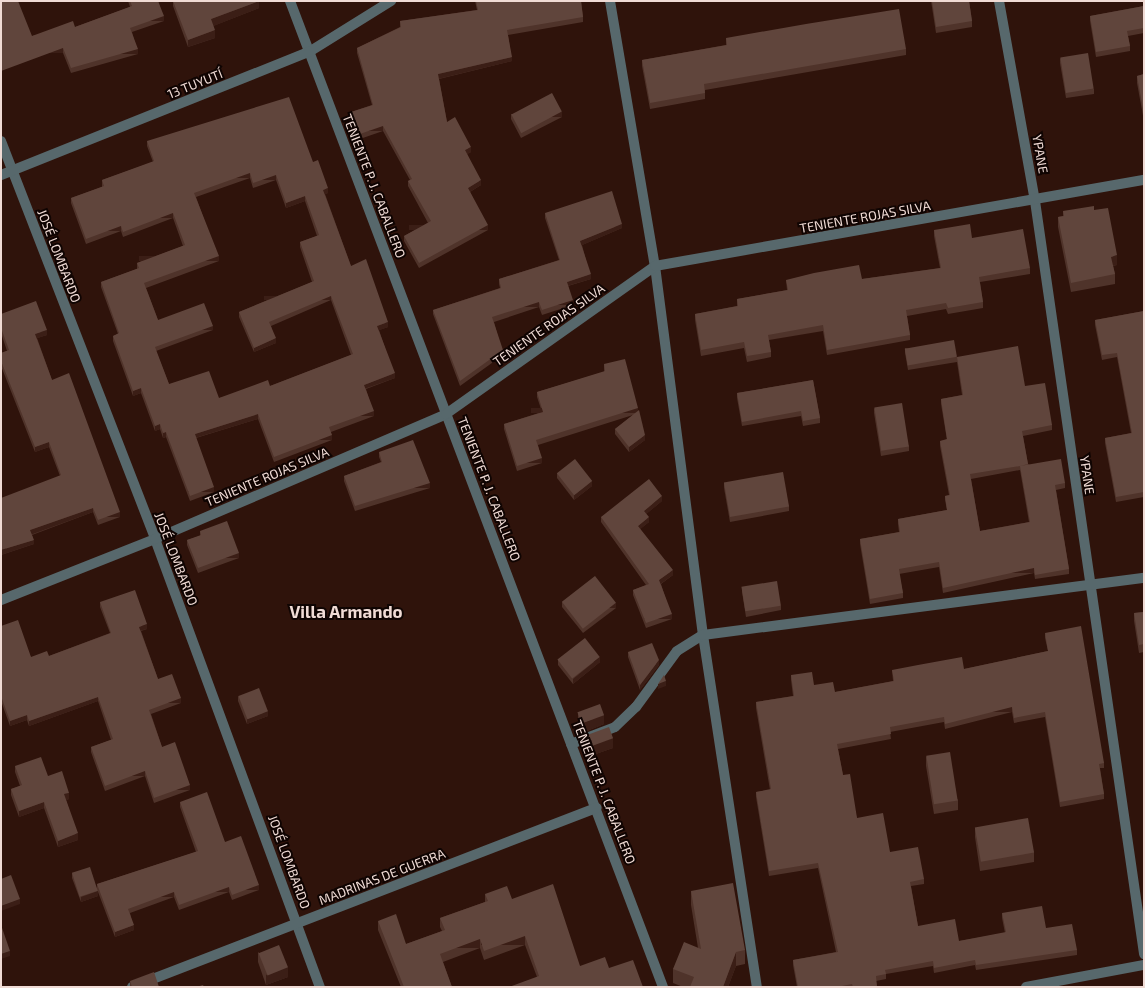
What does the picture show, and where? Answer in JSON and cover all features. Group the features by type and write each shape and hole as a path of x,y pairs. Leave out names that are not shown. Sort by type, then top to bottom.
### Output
{"street":[{"name":"TENIENTE P. J. CABALLERO","path":"290,1 664,987"},
{"name":"13 TUYUTÍ","path":"1,175 309,52 391,1"},
{"path":"610,1 655,266 703,635 758,987"},
{"name":"YPANE","path":"998,1 1035,202 1089,585 1144,954"},
{"name":"JOSÉ LOMBARDO","path":"1,141 155,539 298,923 320,987"},
{"name":"TENIENTE ROJAS SILVA","path":"1,600 155,539 446,414 655,266 1035,202 1144,180"},
{"path":"571,744 615,727 636,707 677,651 703,635 1144,578"},
{"name":"MADRINAS DE GUERRA","path":"132,987 597,808"},
{"path":"1026,987 1144,965"}],"building":[{"path":"1,1 18,1 32,36 73,21 75,27 132,6 130,1 158,1 164,16 130,28 138,49 71,68 63,48 1,71"},
{"path":"173,1 259,1 211,19 215,30 188,40"},
{"path":"476,1 581,1 583,17 507,30 512,57 438,74 447,122 455,117 471,147 465,150 481,180 468,188 488,225 419,263 404,236 431,221 408,181 412,179 383,126 357,135 351,112 373,105 357,48 401,27 400,21 478,10"},
{"path":"932,1 969,1 972,21 936,27"},
{"path":"1144,6 1144,28 1127,31 1130,46 1096,52 1090,16"},
{"path":"899,9 906,49 704,84 705,93 650,103 642,60 727,45 726,38"},
{"path":"1088,53 1094,89 1066,93 1060,57"},
{"path":"1144,74 1144,114 1137,76"},
{"path":"552,93 562,112 521,133 511,115"},
{"path":"289,97 313,162 318,160 328,188 323,190 351,266 366,259 388,322 377,326 395,373 364,385 374,411 329,427 332,435 274,457 258,414 195,434 214,487 190,496 166,432 163,433 160,424 155,426 141,388 133,391 113,336 119,333 101,282 139,268 137,263 185,245 173,213 123,232 121,226 86,239 71,198 104,186 102,180 154,161 147,141","holes":["250,173 253,183 276,175 286,203 305,196 319,235 300,242 314,281 239,312 254,348 276,338 269,322 331,296 353,354 270,386 268,380 219,398 209,371 169,384 155,347 213,326 204,303 158,320 144,283 219,256 194,193"]},
{"path":"612,191 622,224 580,241 591,274 567,282 573,300 542,310 539,302 492,317 503,350 460,381 433,310 501,288 499,279 560,260 545,213"},
{"path":"1094,206 1094,210 1108,208 1117,255 1111,257 1115,274 1071,283 1058,217 1064,216 1063,211"},
{"path":"970,224 972,238 1023,229 1030,268 979,277 983,302 948,308 946,303 906,310 910,335 827,350 823,325 768,335 771,352 747,356 744,342 701,350 695,314 738,306 737,299 788,290 786,280 814,273 859,265 862,279 941,268 934,230"},
{"path":"36,301 47,330 35,334 52,380 69,373 120,512 98,520 93,508 30,530 34,540 1,550 1,498 61,475 49,442 35,447 1,361 1,353 9,350 1,328 1,314"},
{"path":"1144,311 1144,492 1116,497 1105,438 1132,433 1117,353 1102,355 1095,320"},
{"path":"954,340 957,357 908,365 905,349"},
{"path":"1018,346 1025,386 1045,383 1052,425 1022,431 1028,464 1020,466 1061,459 1065,483 1055,485 1069,569 1035,575 1034,568 943,588 939,562 899,569 903,593 870,599 860,539 900,532 898,519 947,510 945,496 950,495 940,441 947,439 941,399 963,395 957,357","holes":["1020,466 1030,522 980,531 970,474"]},
{"path":"625,359 638,408 536,440 542,458 517,466 504,424 543,412 537,392 605,371 604,364"},
{"path":"813,380 820,418 803,421 801,411 742,422 737,393"},
{"path":"902,403 909,446 881,451 874,407"},
{"path":"639,410 645,435 629,447 615,429"},
{"path":"413,440 430,483 355,506 344,476 382,462 379,452"},
{"path":"575,459 592,481 574,495 557,473"},
{"path":"783,472 789,506 730,517 724,482"},
{"path":"649,479 662,496 644,511 649,517 638,526 673,570 659,580 672,614 646,623 633,590 649,584 601,517"},
{"path":"227,521 239,553 198,568 187,540 201,535 200,531"},
{"path":"595,576 616,603 583,629 562,602"},
{"path":"777,581 781,606 745,611 741,587"},
{"path":"135,590 147,624 139,627 158,679 172,674 181,698 149,710 162,747 175,742 190,785 154,798 145,771 105,786 91,747 113,739 98,697 29,721 27,715 10,721 1,696 1,626 18,620 31,657 47,651 49,656 111,633 100,602"},
{"path":"1144,612 1144,644 1139,645 1134,613"},
{"path":"1081,626 1104,763 1099,764 1104,794 1060,802 1045,712 1014,718 1012,707 945,724 944,717 890,727 891,734 837,744 843,775 850,774 857,818 883,813 890,852 918,847 924,879 910,882 918,926 955,919 959,941 1006,932 1002,913 1042,906 1046,928 1072,924 1077,950 976,965 975,960 934,968 933,961 885,970 886,974 876,976 877,987 853,987 852,984 837,987 798,987 793,960 838,952 818,863 769,871 756,792 771,789 756,702 794,696 791,675 812,672 814,685 833,682 835,692 894,681 892,670 962,657 964,669 1048,651 1045,633"},
{"path":"585,638 600,657 572,678 557,660"},
{"path":"652,643 659,660 640,685 628,652"},
{"path":"664,675 666,681 658,684"},
{"path":"259,688 268,711 247,719 238,696"},
{"path":"600,704 604,715 582,723 577,712"},
{"path":"609,727 613,738 591,746 586,735"},
{"path":"950,752 958,800 934,804 926,756"},
{"path":"41,757 48,776 62,771 69,793 64,794 78,833 58,841 44,802 19,811 11,789 22,785 15,766"},
{"path":"207,792 225,842 241,836 259,885 232,895 229,887 179,905 174,892 128,909 134,925 115,932 97,884 198,851 180,802"},
{"path":"1028,818 1034,852 981,862 975,827"},
{"path":"90,867 98,891 80,897 72,873"},
{"path":"11,875 20,899 1,906 1,879"},
{"path":"733,883 745,950 736,952 723,987 690,987 694,977 673,969 684,942 701,949 691,891"},
{"path":"553,884 580,966 605,957 609,968 633,960 643,987 509,987 539,976 525,936 484,951 480,939 440,954 452,987 404,987 378,921 396,914 406,944 445,930 440,918 488,901 485,894 507,886 512,899"},
{"path":"1,925 10,951 1,954"},
{"path":"279,945 288,967 268,975 259,953"},
{"path":"154,972 159,987 132,987 130,981"}],"district":[{"name":"Villa Armando","path":"346,612"}]}
